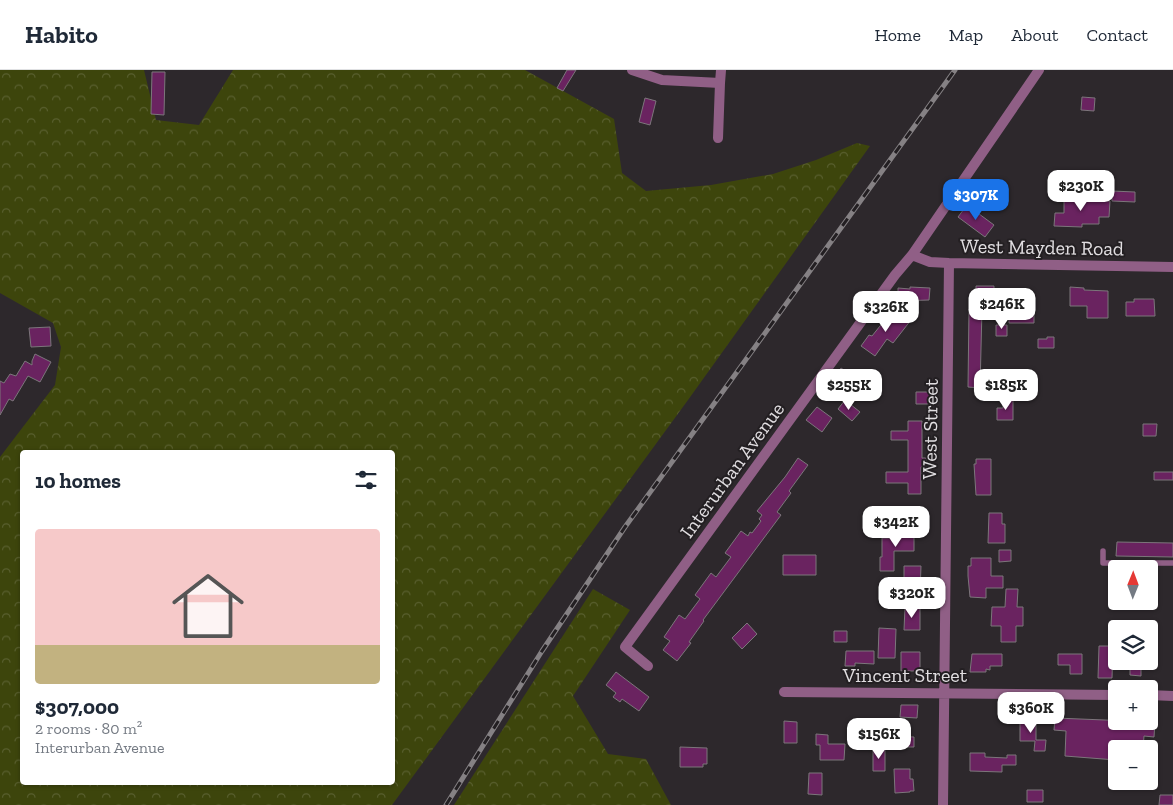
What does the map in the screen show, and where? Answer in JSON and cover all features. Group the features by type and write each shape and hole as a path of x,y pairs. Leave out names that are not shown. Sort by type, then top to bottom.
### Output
{"street":[{"path":"632,70 662,80 720,83"},
{"path":"718,138 722,70"},
{"name":"Interurban Avenue","path":"648,666 625,648 895,275 912,255 1040,70"},
{"name":"West Mayden Road","path":"912,255 930,262 949,263 1173,267"},
{"name":"West Street","path":"943,805 949,263"},
{"name":"Vincent Street","path":"784,692 1108,695"},
{"path":"1158,695 1173,696"}],"lane":[{"path":"1103,551 1103,563 1173,563"}],"green space":[{"path":"0,70 144,70 156,120 199,125 233,70 525,70 614,119 622,173 646,191 711,185 773,174 816,160 857,143 870,146 688,400 392,805 0,805 0,457 55,385 61,347 53,323 0,293"},
{"path":"593,589 630,610 573,696 608,754 646,759 671,805 454,805"}],"building":[{"path":"567,70 576,70 563,91 557,88"},
{"path":"152,72 165,72 164,115 151,114"},
{"path":"1082,97 1095,98 1094,111 1081,110"},
{"path":"645,98 656,101 650,125 639,122"},
{"path":"1112,191 1135,192 1135,202 1112,201"},
{"path":"1064,192 1074,192 1074,201 1110,201 1109,217 1099,217 1099,224 1082,224 1082,227 1054,226 1055,213 1064,213"},
{"path":"967,205 994,225 985,237 958,217"},
{"path":"976,286 994,286 994,299 976,298"},
{"path":"910,287 930,288 929,300 898,301 898,288 910,289"},
{"path":"1070,287 1084,288 1084,290 1108,291 1108,318 1087,318 1087,306 1070,306"},
{"path":"1134,299 1154,299 1155,316 1126,316 1126,302 1134,302"},
{"path":"1009,307 1034,307 1034,323 1009,323"},
{"path":"969,309 982,309 980,388 968,387"},
{"path":"898,310 911,320 893,343 887,339 875,356 861,346 869,335 872,336 884,321 888,324"},
{"path":"996,325 1007,325 1007,336 996,336"},
{"path":"50,327 51,346 31,347 29,328"},
{"path":"1047,337 1054,337 1054,348 1038,348 1038,339 1047,339"},
{"path":"35,354 51,362 40,382 28,376 13,401 9,399 0,415 0,381 4,383 10,374 16,376 25,361 32,365"},
{"path":"841,368 854,377 843,392 831,383"},
{"path":"916,392 932,392 932,404 916,404"},
{"path":"1003,399 1013,399 1013,420 997,420 997,408 1003,408"},
{"path":"845,400 860,412 852,421 838,409"},
{"path":"817,407 832,418 822,432 806,420"},
{"path":"908,421 922,421 922,458 926,458 926,467 921,467 921,494 908,494 908,483 886,483 886,472 908,472 908,440 891,440 891,431 908,431"},
{"path":"1143,424 1157,424 1156,436 1143,436"},
{"path":"798,458 808,465 789,491 791,493 777,512 781,515 703,620 689,642 691,643 677,661 663,650 670,641 664,637 679,615 685,619 700,599 695,595 711,573 716,577 731,557 725,553 741,531 748,536 761,521 759,519 762,515 757,511"},
{"path":"976,459 991,459 991,495 976,495 974,464 976,464"},
{"path":"1154,472 1173,472 1173,480 1154,480"},
{"path":"989,513 1002,513 1002,524 1005,524 1005,543 988,543"},
{"path":"898,530 914,530 914,551 894,551 894,571 880,571 882,538 898,538"},
{"path":"1117,542 1173,543 1173,557 1116,556"},
{"path":"999,550 1011,550 1011,561 999,562"},
{"path":"783,555 816,555 816,575 783,575"},
{"path":"971,558 991,558 991,576 1003,576 1003,588 986,588 986,598 970,597 968,566 971,566"},
{"path":"904,566 921,566 920,592 904,592"},
{"path":"1006,589 1018,589 1017,607 1023,607 1023,626 1016,626 1016,642 1001,642 1001,626 991,626 992,607 1005,607"},
{"path":"905,607 920,607 920,630 904,630"},
{"path":"747,623 757,634 742,649 732,638"},
{"path":"879,628 896,629 895,658 878,658"},
{"path":"834,631 847,631 847,642 834,642"},
{"path":"1099,646 1108,646 1108,670 1112,670 1112,678 1098,678"},
{"path":"846,651 874,651 874,664 855,663 855,666 845,666"},
{"path":"901,652 920,652 920,671 901,671"},
{"path":"972,654 1002,654 1002,666 990,666 990,670 986,669 986,672 970,672"},
{"path":"1058,654 1082,654 1082,674 1070,674 1070,665 1058,665"},
{"path":"1130,670 1141,670 1141,676 1130,675"},
{"path":"616,672 649,697 639,711 622,699 620,702 613,697 616,693 606,685"},
{"path":"901,705 918,705 917,718 900,717"},
{"path":"1055,718 1108,720 1108,730 1154,730 1154,737 1144,736 1144,740 1108,740 1108,759 1065,756 1066,731 1054,730"},
{"path":"1020,719 1036,719 1036,740 1046,740 1045,751 1034,751 1035,741 1020,741"},
{"path":"784,721 797,722 797,743 784,743"},
{"path":"816,734 828,735 828,744 845,744 844,760 820,760 820,745 816,745"},
{"path":"890,736 914,737 914,747 890,747"},
{"path":"680,747 707,748 707,764 703,764 703,767 680,767"},
{"path":"873,749 885,749 885,771 873,771"},
{"path":"970,753 985,753 985,757 1007,758 1007,755 1016,755 1016,765 1002,765 1002,772 970,771"},
{"path":"894,769 910,769 910,779 913,779 914,791 895,793"},
{"path":"809,773 822,773 822,795 808,794"},
{"path":"1027,790 1043,790 1043,802 1027,802"},
{"path":"1160,795 1173,795 1173,805 1159,805"}],"railway":[{"path":"446,805 542,651 625,527 955,70"}]}
